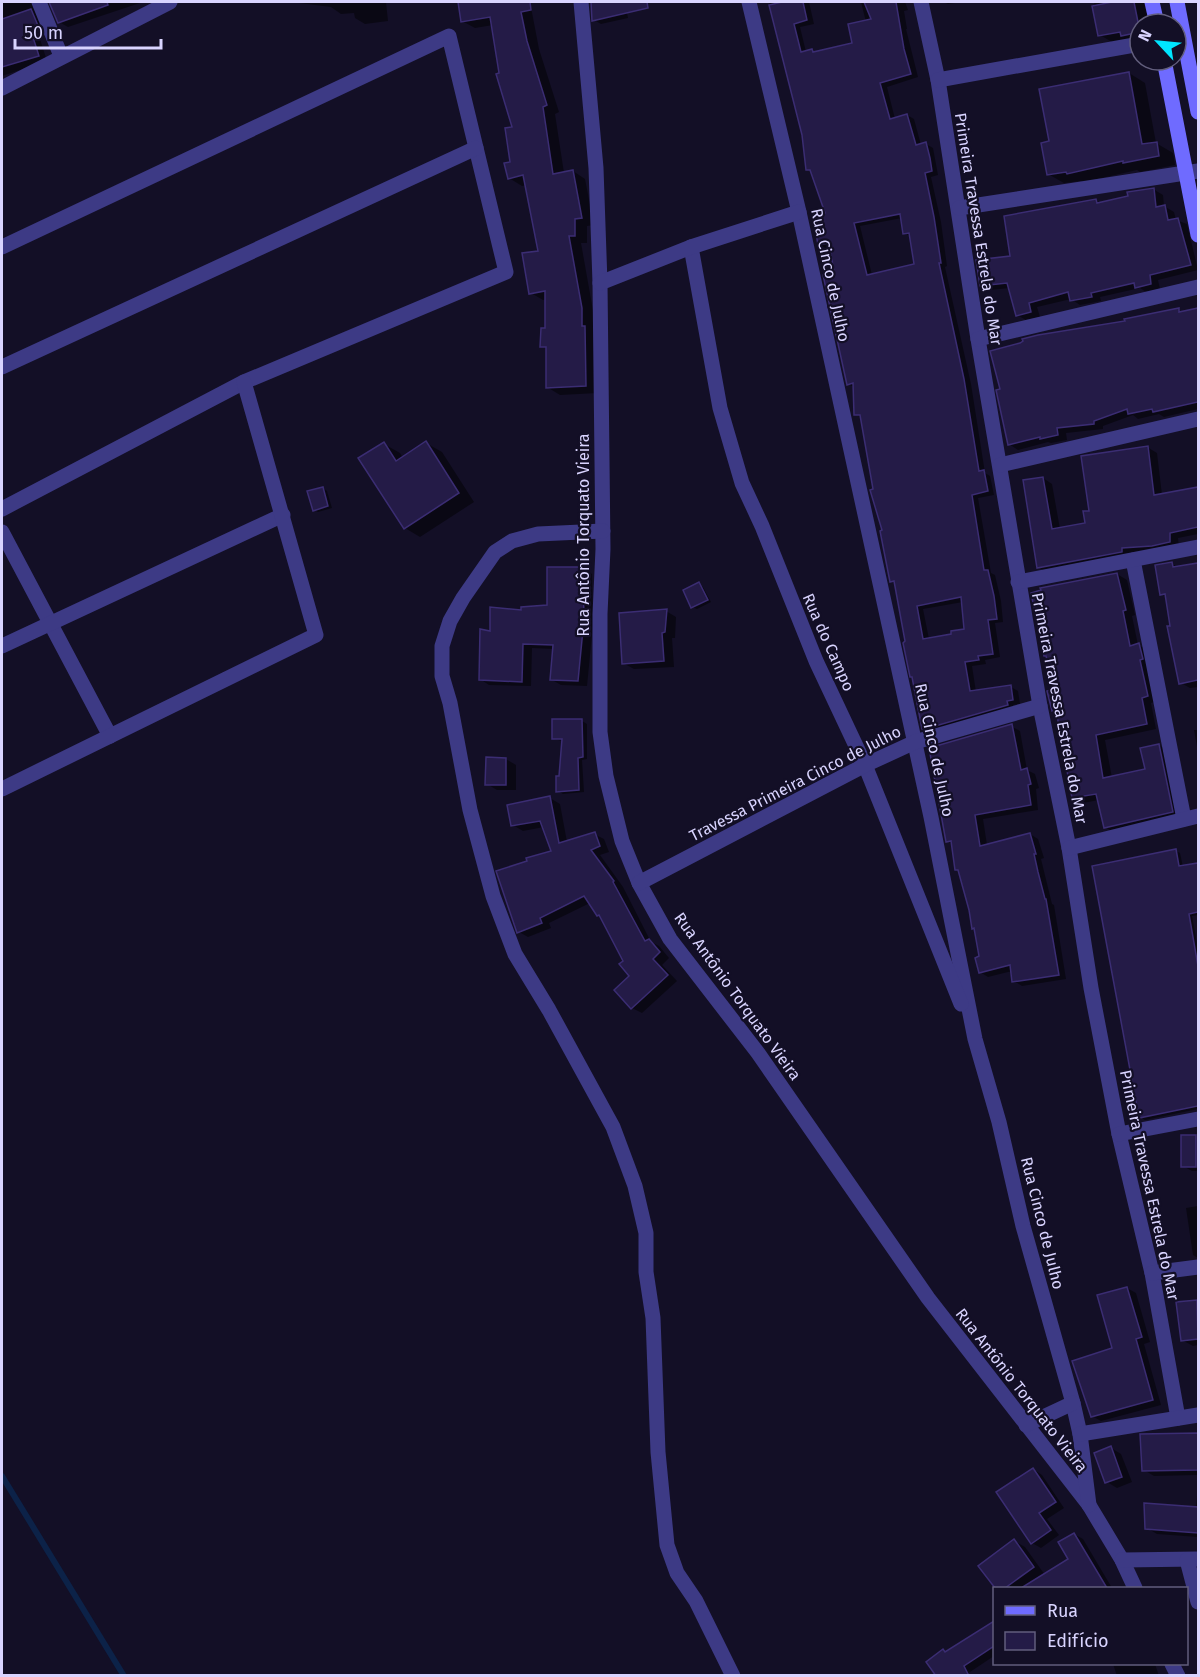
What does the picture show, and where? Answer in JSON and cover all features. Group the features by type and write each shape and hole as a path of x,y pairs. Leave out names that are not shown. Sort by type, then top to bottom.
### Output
{"main road":[{"path":"1176,2 1194,72 1198,112"},
{"path":"1167,72 1192,172 1198,235"}],"street":[{"path":"39,2 61,56"},
{"name":"Rua Antônio Torquato Vieira","path":"581,2 596,168 600,283 603,531 600,732 612,806 622,841 639,883 670,939 758,1053 928,1298 1089,1505 1136,1587"},
{"name":"Rua Cinco de Julho","path":"749,2 799,212 915,742 975,1039 999,1122 1023,1226 1073,1403 1080,1434 1089,1505"},
{"name":"Primeira Travessa Estrela do Mar","path":"921,2 938,80 1018,582 1069,848 1091,988 1119,1134 1152,1273 1178,1418"},
{"path":"2,88 163,3"},
{"path":"2,247 449,36 506,272 244,382 2,509"},
{"path":"938,80 1128,46"},
{"path":"2,367 476,148"},
{"path":"959,208 1192,172"},
{"path":"600,283 691,247 799,212"},
{"name":"Rua do Campo","path":"691,247 720,408 742,483 762,526 816,661 865,765 975,1039"},
{"path":"978,339 1198,287"},
{"path":"2,789 316,635 244,382"},
{"path":"1000,465 1198,419"},
{"path":"2,646 282,515"},
{"path":"603,531 538,534 512,540 495,552 450,621 442,645 442,676 450,703 470,810 496,906 515,954 549,1010 613,1127 635,1186 646,1233 646,1272 653,1318 658,1452 667,1545 678,1574 696,1601 733,1676"},
{"path":"2,532 110,736"},
{"path":"1018,582 1198,547"},
{"path":"1069,848 1191,817 1133,560"},
{"name":"Travessa Primeira Cinco de Julho","path":"639,883 865,765 915,742 1040,706"},
{"path":"1119,1134 1198,1119"},
{"path":"1152,1273 1198,1267"},
{"path":"1026,1425 1073,1403"},
{"path":"1080,1434 1198,1415"},
{"path":"1122,1560 1193,1559 1198,1602"}],"building":[{"path":"49,2 107,2 108,5 58,23"},
{"path":"458,2 530,2 531,10 521,12 527,41 547,105 543,107 553,174 573,170 582,218 575,219 575,236 569,236 582,308 582,326 585,326 586,386 546,388 546,347 540,347 541,328 545,328 545,291 529,294 522,253 538,251 523,175 508,179 504,163 510,162 505,128 512,127 496,74 499,73 490,17 461,22"},
{"path":"591,2 647,2 648,8 592,21"},
{"path":"782,2 803,2 807,20 794,24 801,52 812,49 813,52 852,43 848,24 871,19 864,2 896,2 911,74 880,83 890,119 907,114 916,145 926,142 930,158 932,171 925,173 934,217 941,263 939,263 964,379 979,471 984,470 988,491 972,495 984,570 988,570 997,619 988,620 993,654 978,656 979,660 965,662 970,691 1011,685 1013,700 1007,701 1008,705 925,729 922,729 912,677 910,677 894,581 890,582 880,531 882,530 870,490 873,489 860,415 854,415 853,383 847,385 823,275 834,272 829,243 818,245 813,215 825,213 810,170 806,170 802,135 769,5","holes":["900,214 903,234 909,233 914,264 867,275 854,223","961,597 964,629 923,639 917,606"]},
{"path":"1112,2 1134,2 1136,12 1128,12 1128,35 1121,36 1120,32 1098,36 1092,6"},
{"path":"31,9 39,28 31,31 39,56 2,67 2,19"},
{"path":"1129,72 1142,144 1157,142 1159,156 1123,163 1123,161 1067,174 1066,172 1047,175 1041,143 1049,141 1039,89"},
{"path":"1154,188 1156,207 1165,205 1168,220 1178,218 1191,265 1150,275 1151,284 1135,288 1134,283 1091,293 1092,297 1070,301 1068,292 1029,303 1031,312 1016,316 1007,283 980,286 976,260 1010,256 1004,216 1096,199 1097,203 1128,196 1127,192"},
{"path":"1179,308 1179,312 1198,308 1198,402 1153,412 1152,409 1128,414 1127,409 1094,421 1094,424 1057,428 1058,435 1008,445 996,390 1000,389 990,351 1020,343 1022,339 1038,335 1125,321 1124,319"},
{"path":"426,441 459,493 404,529 358,458 384,442 396,461"},
{"path":"1148,446 1154,495 1198,487 1198,527 1170,533 1170,542 1122,548 1122,552 1037,568 1023,480 1043,477 1052,529 1085,523 1083,511 1089,511 1081,456"},
{"path":"323,487 328,506 313,511 307,491"},
{"path":"1172,562 1173,567 1198,563 1198,680 1179,684 1167,626 1170,626 1165,594 1160,595 1155,565"},
{"path":"547,567 583,567 584,619 578,681 550,680 553,645 523,644 522,682 479,680 480,629 490,631 490,607 521,610 521,607 547,605"},
{"path":"1117,573 1126,610 1123,611 1130,646 1139,643 1143,659 1140,660 1148,696 1142,698 1147,724 1096,735 1103,778 1145,769 1140,748 1159,744 1173,812 1104,828 1096,794 1072,798 1056,710 1052,711 1047,691 1055,689 1046,656 1044,656 1031,593 1041,590 1040,588"},
{"path":"699,582 708,600 691,608 683,590"},
{"path":"667,609 665,632 662,633 664,661 622,664 619,613"},
{"path":"552,719 582,719 583,757 578,758 579,790 556,792 562,739 552,739"},
{"path":"1012,724 1021,770 1027,768 1031,784 1028,785 1031,805 975,815 980,846 1030,833 1046,899 1059,975 1012,982 1010,965 979,973 975,958 979,956 974,928 972,929 958,870 955,870 951,841 946,842 929,748"},
{"path":"486,757 506,758 506,785 485,785"},
{"path":"550,796 559,843 595,832 600,846 591,850 614,881 645,941 649,939 660,952 653,959 668,975 631,1009 614,990 629,976 619,964 623,961 599,915 597,916 584,896 540,918 542,923 517,933 496,871 527,861 526,858 551,851 540,821 511,826 507,805"},
{"path":"1176,849 1179,866 1198,863 1198,912 1189,914 1198,966 1198,1106 1139,1118 1092,866"},
{"path":"1181,1135 1196,1135 1196,1167 1181,1167"},
{"path":"1127,1287 1142,1337 1136,1339 1153,1400 1091,1417 1072,1361 1112,1348 1097,1295"},
{"path":"1197,1300 1198,1339 1181,1341 1176,1302"},
{"path":"1198,1433 1198,1470 1142,1471 1140,1434"},
{"path":"1111,1446 1122,1477 1105,1483 1094,1453"},
{"path":"1033,1468 1056,1502 1039,1513 1051,1530 1031,1544 996,1492"},
{"path":"1144,1503 1198,1507 1198,1533 1145,1529"},
{"path":"1074,1533 1106,1587 1023,1587 1068,1559 1058,1542"},
{"path":"1014,1539 1034,1567 1006,1587 994,1587 978,1566"},
{"path":"993,1622 993,1647 964,1666 969,1676 936,1676 926,1662 943,1649 945,1652"}],"waterway":[{"path":"2,1476 124,1676"}]}
